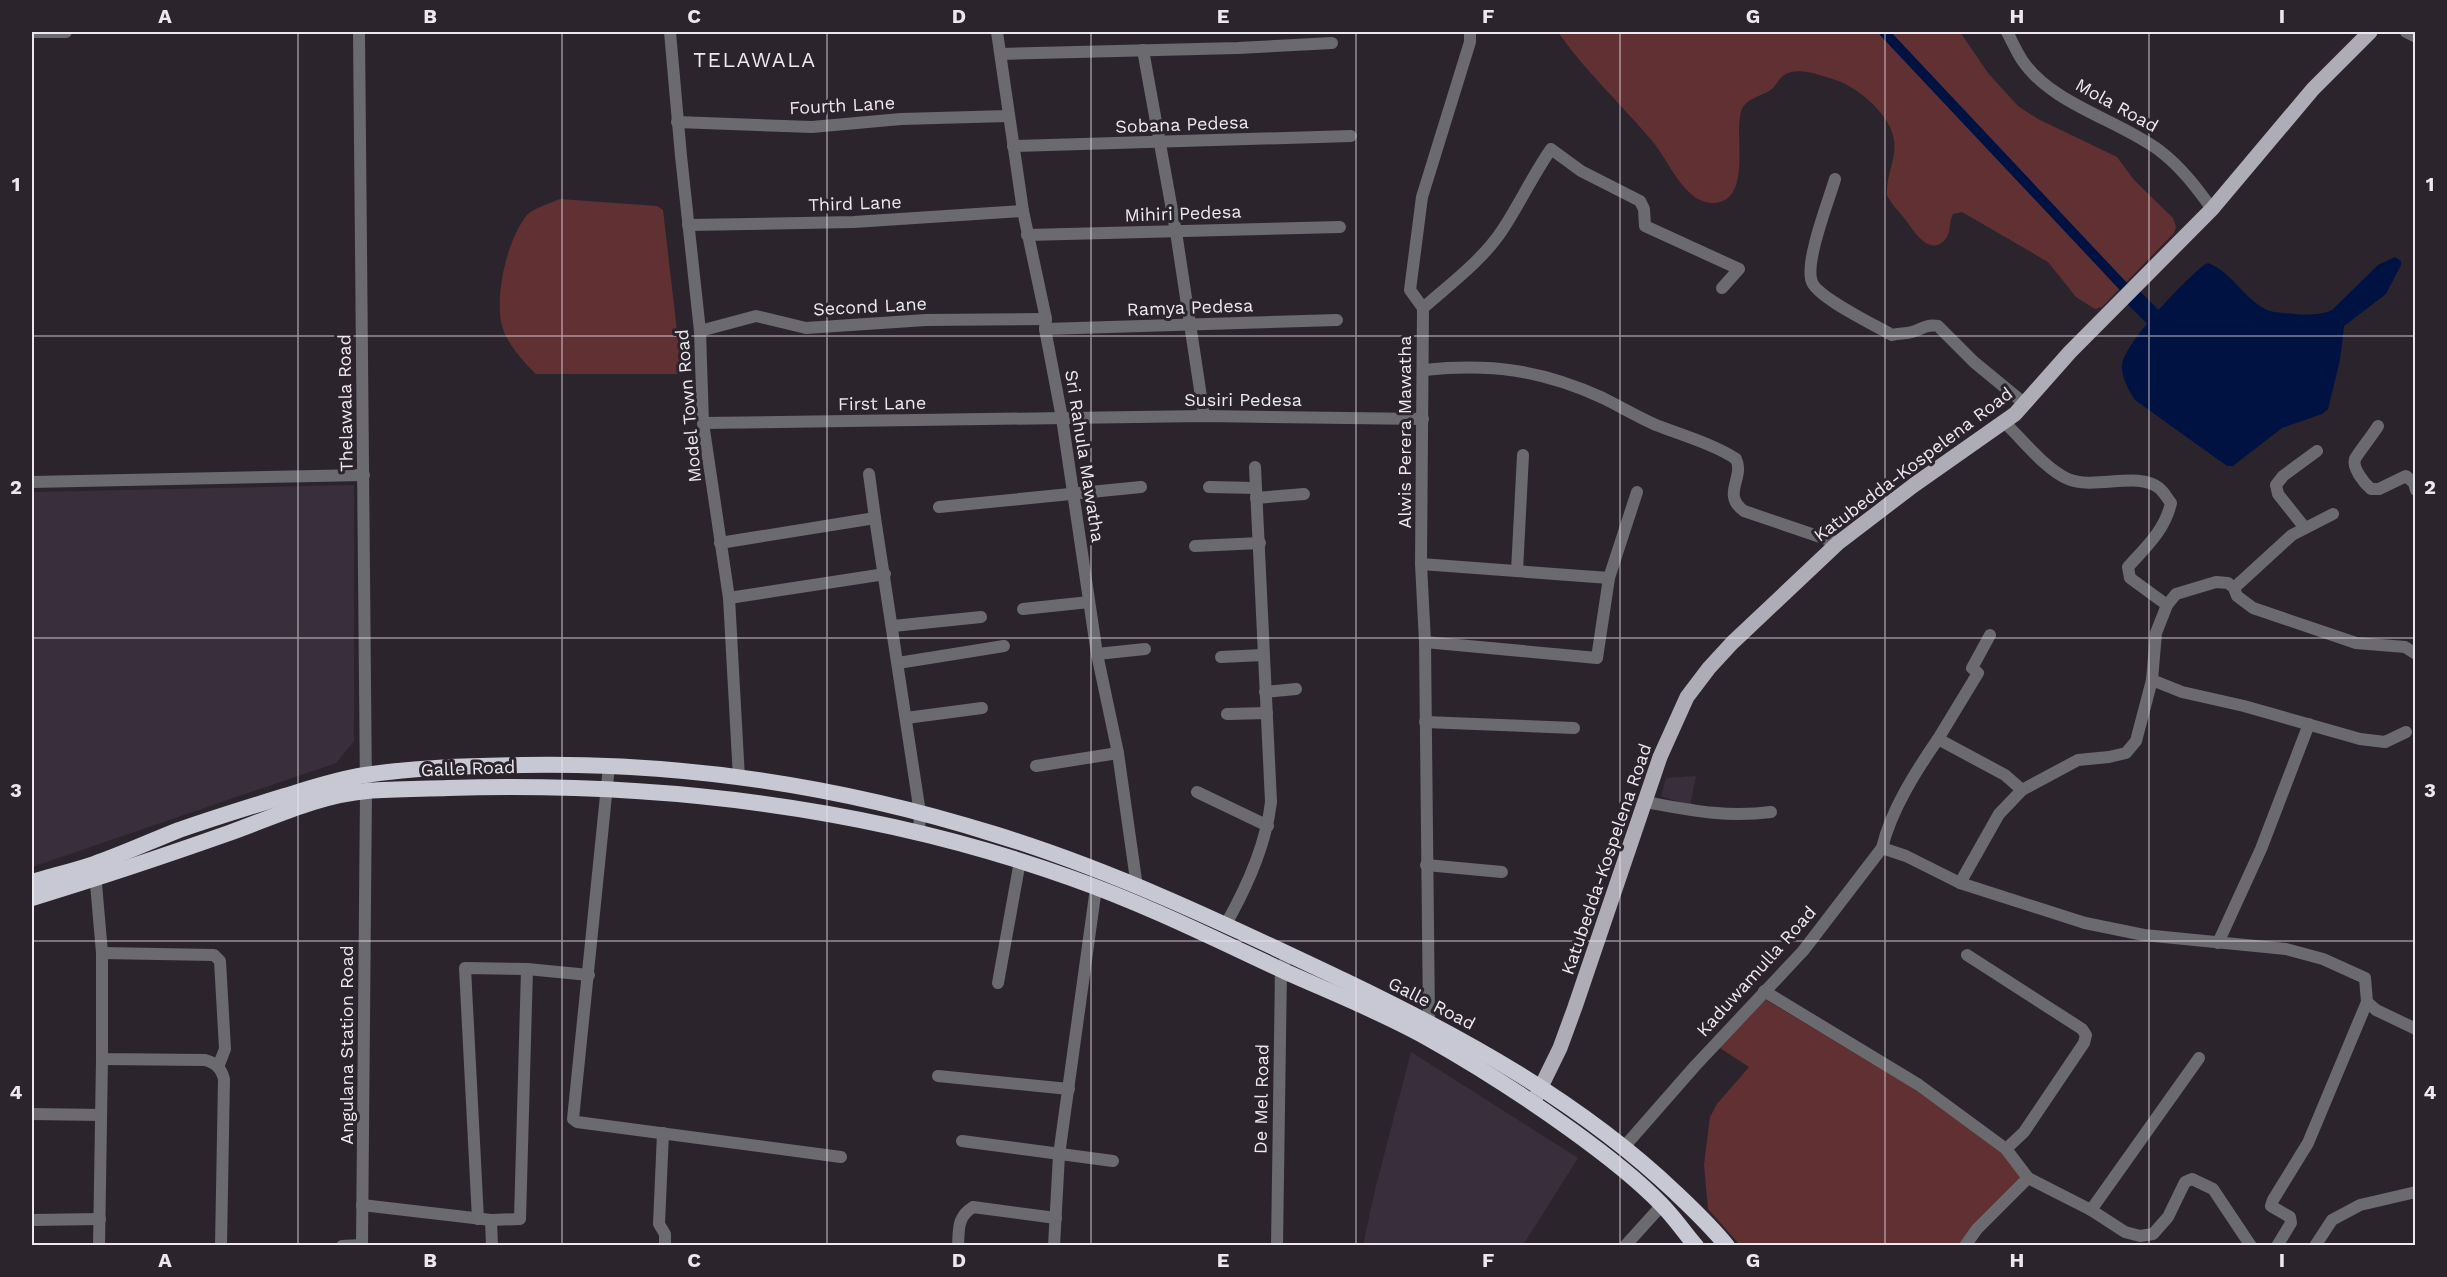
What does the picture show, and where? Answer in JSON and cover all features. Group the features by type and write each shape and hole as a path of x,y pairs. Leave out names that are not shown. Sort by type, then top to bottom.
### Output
{"highway":[{"name":"Galle Road","path":"32,898 94,871 340,795 365,783 444,767 567,764 688,770 864,798 996,834 1078,863 1226,924 1429,1021 1537,1095 1662,1205 1696,1245"},
{"name":"Galle Road","path":"365,783 606,789 694,796 828,814 919,832 1020,861 1178,921 1366,1007 1537,1095 1624,1147 1713,1227 1727,1245"},
{"name":"Galle Road","path":"32,882 94,871"}],"main road":[{"name":"Katubedda-Kospelena Road","path":"1537,1095 1560,1048 1575,1007 1660,757 1687,697 1698,682 1732,643 1838,543 1914,485 2005,423 2025,404 2070,352 2212,209 2313,89 2370,32"}],"street":[{"path":"32,32 66,32"},
{"name":"Thelawala Road","path":"359,32 365,783"},
{"name":"Model Town Road","path":"670,32 677,122 700,331 703,423 729,598 739,778"},
{"name":"Sri Rahula Mawatha","path":"997,32 1023,211 1062,418 1097,654 1118,753 1137,887"},
{"path":"1470,32 1470,42 1422,197 1410,290 1423,308 1484,253 1503,230 1532,175 1551,149 1581,171 1640,201 1644,209 1645,226 1739,268 1722,288"},
{"name":"Mola Road","path":"2007,32 2023,61 2041,81 2061,95 2157,149 2182,170 2212,209"},
{"path":"2406,32 2415,37"},
{"path":"1001,54 1332,43"},
{"path":"1143,50 1176,232 1204,416"},
{"name":"Fourth Lane","path":"677,122 812,127 901,119 1008,116"},
{"name":"Sobana Pedesa","path":"1013,146 1351,136"},
{"path":"1835,179 1811,262 1812,282 1834,302 1892,336 1903,332 1915,332 1927,325 1938,326 1974,362 2025,404"},
{"name":"Third Lane","path":"688,225 854,222 1023,211"},
{"name":"Mihiri Pedesa","path":"1027,235 1340,227"},
{"name":"Alwis Perera Mawatha","path":"1423,308 1425,370 1421,564 1425,642 1429,1021"},
{"name":"Second Lane","path":"700,331 756,316 806,328 926,320 1046,324"},
{"name":"Ramya Pedesa","path":"1046,324 1190,325 1337,320"},
{"path":"1425,370 1485,366 1520,370 1563,382 1602,398 1652,423 1736,459 1739,470 1734,495 1738,506 1744,511 1838,543"},
{"name":"Susiri Pedesa","path":"1062,418 1204,416 1423,419"},
{"name":"First Lane","path":"703,423 1062,418"},
{"path":"2005,423 2057,474 2069,480 2088,484 2145,481 2159,488 2171,503 2168,517 2159,533 2128,567 2128,573 2130,578 2168,604"},
{"path":"2378,426 2355,459 2356,467 2364,483 2371,489 2379,489 2406,476 2411,479 2415,490"},
{"path":"2306,528 2278,494 2276,485 2283,476 2317,451"},
{"path":"1516,571 1523,455"},
{"path":"1226,924 1245,891 1268,826 1271,802 1256,467"},
{"path":"869,474 920,813 919,832"},
{"path":"32,482 364,475"},
{"path":"1209,487 1256,493 1304,494"},
{"path":"939,507 1141,488"},
{"path":"1425,642 1597,658 1609,578 1637,492"},
{"path":"2234,588 2292,535 2333,514"},
{"path":"720,543 875,518"},
{"path":"1195,546 1260,543"},
{"path":"1421,564 1609,578"},
{"path":"729,598 885,574"},
{"path":"1960,883 1999,814 2022,790 2078,760 2126,753 2136,741 2152,680 2156,633 2168,604 2176,594 2216,582 2228,583 2244,602 2279,617 2356,643 2405,647 2415,654"},
{"path":"1023,609 1089,602"},
{"path":"893,626 981,617"},
{"name":"Kaduwamulla Road","path":"1624,1147 1764,991 1803,951 1882,848 1886,832 1919,766 1978,673 1972,668 1990,634"},
{"path":"898,663 1004,646"},
{"path":"1097,654 1144,649"},
{"path":"1221,657 1263,655"},
{"path":"2152,680 2182,692 2360,739 2378,742 2394,739 2406,732"},
{"path":"1265,692 1296,689"},
{"path":"906,718 982,708"},
{"path":"1227,714 1267,713"},
{"path":"1425,722 1574,728"},
{"path":"2218,943 2260,849 2309,724"},
{"path":"1938,739 2005,775 2022,790"},
{"path":"1036,766 1118,753"},
{"path":"609,766 573,1119 577,1122 841,1157"},
{"name":"Angulana Station Road","path":"362,1245 365,783"},
{"path":"1197,792 1268,826"},
{"path":"1646,802 1708,813 1743,816 1771,812"},
{"path":"1882,848 1906,856 1960,883 2096,925 2144,935 2286,950 2323,959 2365,978 2367,1002 2308,1143 2271,1206 2290,1217 2291,1223 2277,1245"},
{"path":"998,983 1020,861"},
{"path":"1426,865 1502,872"},
{"path":"94,871 102,953 99,1245"},
{"path":"1054,1245 1059,1155 1096,888"},
{"path":"102,953 214,955 217,957 220,961 225,1049 218,1067"},
{"name":"De Mel Road","path":"1277,1245 1281,969 1289,954"},
{"path":"1967,955 2082,1029 2086,1035 2084,1043 2024,1132 2006,1149"},
{"path":"478,1219 464,970 467,967 527,969 589,975"},
{"path":"362,1205 491,1220 518,1220 522,1216 527,969"},
{"path":"1764,991 1919,1085 2006,1149 2028,1178 2091,1210 2125,1232 2140,1236 2153,1234 2168,1217 2186,1182 2192,1179 2212,1189 2251,1245"},
{"path":"2367,1002 2376,1010 2415,1029"},
{"path":"2091,1210 2199,1058"},
{"path":"102,1059 205,1060 218,1067 224,1078 220,1245"},
{"path":"938,1076 1069,1089"},
{"path":"32,1114 101,1114"},
{"path":"663,1133 659,1224 665,1234 665,1245"},
{"path":"962,1141 1113,1161"},
{"path":"1965,1245 1977,1229 2028,1178"},
{"path":"2315,1245 2332,1220 2350,1210 2360,1205 2415,1192"},
{"path":"1625,1245 1662,1205"},
{"path":"958,1245 959,1220 973,1207 1056,1218"},
{"path":"32,1220 100,1220"},
{"path":"491,1220 492,1245"},
{"path":"342,1245 362,1245"}],"shaded area":[{"path":"1558,32 1960,32 1988,73 2018,106 2038,119 2117,157 2134,180 2173,218 2176,227 2174,233 2102,307 2095,309 2076,297 2048,262 1962,212 1953,214 1948,235 1944,241 1938,245 1926,243 1916,234 1887,195 1894,140 1881,113 1856,90 1841,82 1802,71 1789,72 1772,89 1745,105 1740,119 1738,179 1733,192 1725,200 1711,203 1703,201 1693,196 1685,188 1653,142"},
{"path":"560,199 657,206 663,210 682,374 536,374 512,347 505,335 500,317 501,287 508,254 513,239 527,215"},
{"path":"354,485 354,741 336,763 32,867 32,492"},
{"path":"1696,776 1690,806 1661,796 1666,778"},
{"path":"1763,998 1908,1085 1999,1146 2024,1177 1960,1245 1740,1245 1708,1209 1704,1165 1710,1117 1717,1104 1749,1067 1720,1048"},
{"path":"1411,1052 1578,1158 1523,1245 1363,1245"}],"water":[{"path":"2395,257 2401,261 2401,265 2386,294 2344,326 2340,360 2328,409 2322,414 2282,428 2233,466 2227,466 2135,400 2128,388 2122,365 2133,342 2170,298 2208,263 2224,273 2251,299 2267,310 2309,314 2332,310 2378,265"}],"waterway":[{"path":"1884,32 2123,286"},
{"path":"2134,298 2153,317"}],"district":[{"name":"TELAWALA","path":"755,59"}]}
